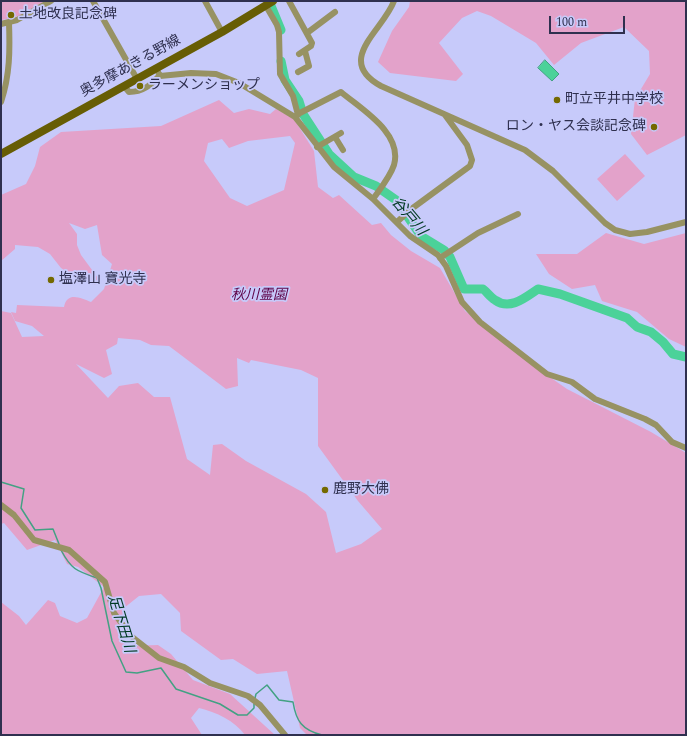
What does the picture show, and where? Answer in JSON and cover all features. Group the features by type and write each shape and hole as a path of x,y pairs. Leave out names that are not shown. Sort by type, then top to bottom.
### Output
{"main road":[{"name":"奥多摩あきる野線","path":"1,154 137,79 158,72 269,4"}],"street":[{"path":"1,102 5,90 10,57 5,24 51,1"},
{"path":"93,1 137,79"},
{"path":"205,1 222,32"},
{"path":"289,1 308,33 311,46 302,52 309,66 298,72"},
{"path":"394,1 392,8 363,49 361,55 361,68 367,77 374,82 525,150 553,171 605,223 615,230 630,234 686,222"},
{"path":"269,4 277,25 280,74 293,96 297,116"},
{"path":"308,33 335,12"},
{"path":"124,86 129,92 137,92 153,83 158,72 216,74 239,83 297,116 321,145 334,167 373,199 415,239 445,255"},
{"path":"297,116 300,112 309,109 341,92 386,130 392,139 395,151 394,164 384,183 373,199"},
{"path":"397,222 410,210 470,166 472,160 467,145 444,114"},
{"path":"321,145 342,133"},
{"path":"335,137 343,150"},
{"path":"445,255 478,233 518,214"},
{"path":"445,255 446,266 462,302 472,315 547,374 580,383"},
{"path":"572,382 595,399 645,419 656,426 672,442 686,448"},
{"path":"1,505 14,515 34,540 69,550 105,582 114,613 131,636 159,658 184,667 210,683 248,696 260,705 286,735"}],"green space":[{"path":"1,1 45,1 19,16 2,20"},
{"path":"410,1 686,1 686,135 647,155 631,134 635,99 650,74 649,51 624,27 581,43 554,65 536,43 491,16 477,11 462,18 439,43 463,74 456,81 390,73 378,62 392,31 409,7"},
{"name":"秋川霊園","path":"219,100 234,113 249,109 270,114 276,109 294,119 314,151 318,187 333,198 339,195 372,225 381,223 391,235 411,251 440,268 465,311 531,364 567,389 651,432 686,453 686,735 307,735 300,728 287,671 257,674 233,659 221,660 181,631 180,613 161,594 139,596 124,608 118,634 129,646 158,645 171,654 193,680 230,694 275,735 245,735 231,721 199,708 191,718 202,735 1,735 1,602 19,616 26,625 48,600 55,603 60,616 77,623 87,618 104,587 78,567 67,564 55,540 27,550 4,523 1,524 1,311 11,313 22,337 44,336 32,326 15,321 11,312 16,313 17,305 64,307 68,299 71,297 91,302 104,289 112,264 102,255 97,225 85,229 69,223 77,234 77,245 81,255 98,278 95,285 77,279 61,268 50,254 38,247 15,245 15,249 1,261 1,195 26,184 35,166 40,147 61,132 161,126","holes":["290,136 295,143 284,190 247,206 230,198 204,161 208,143 222,139 229,148 248,141","118,338 140,340 151,345 169,346 226,389 238,386 237,358 249,363 251,360 301,370 318,378 318,446 358,501 382,529 361,544 336,553 326,512 306,494 246,461 222,444 213,445 210,475 187,459 170,397 154,397 138,383 119,386 108,398 76,364 104,378 112,374 106,350 117,344"]},
{"path":"625,154 645,176 617,201 597,179"},
{"path":"606,233 644,244 686,233 686,347 669,339 637,312 602,301 595,285 572,289 549,274 536,254 577,254"}],"shaded area":[{"path":"545,60 559,74 552,81 538,68"}],"waterway":[{"name":"谷戸川","path":"269,1 281,30"},
{"name":"谷戸川","path":"281,61 285,80 299,101 303,114 329,154 354,177 376,186 396,200 421,236 444,250 450,257 464,289 483,289 495,300 506,304 518,302 538,289 560,294 627,318 637,327 651,332 663,342 673,354 686,357"},
{"name":"足下田川","path":"1,482 24,489 21,508 35,530 53,529 59,544"},
{"name":"足下田川","path":"61,550 71,565 79,571 97,578 101,588 112,641 126,672 137,673 161,668 176,689 220,704 238,715 247,715 254,708 254,704"},
{"name":"足下田川","path":"255,698 256,694 267,685 279,700 293,702 294,709 301,724 309,730 322,735"}],"place":[{"name":"土地改良記念碑","path":"11,15"},
{"name":"ラーメンショップ","path":"140,86"},
{"name":"町立平井中学校","path":"557,100"},
{"name":"ロン・ヤス会談記念碑","path":"654,127"},
{"name":"塩澤山 寶光寺","path":"51,280"},
{"name":"鹿野大佛","path":"325,490"}]}
